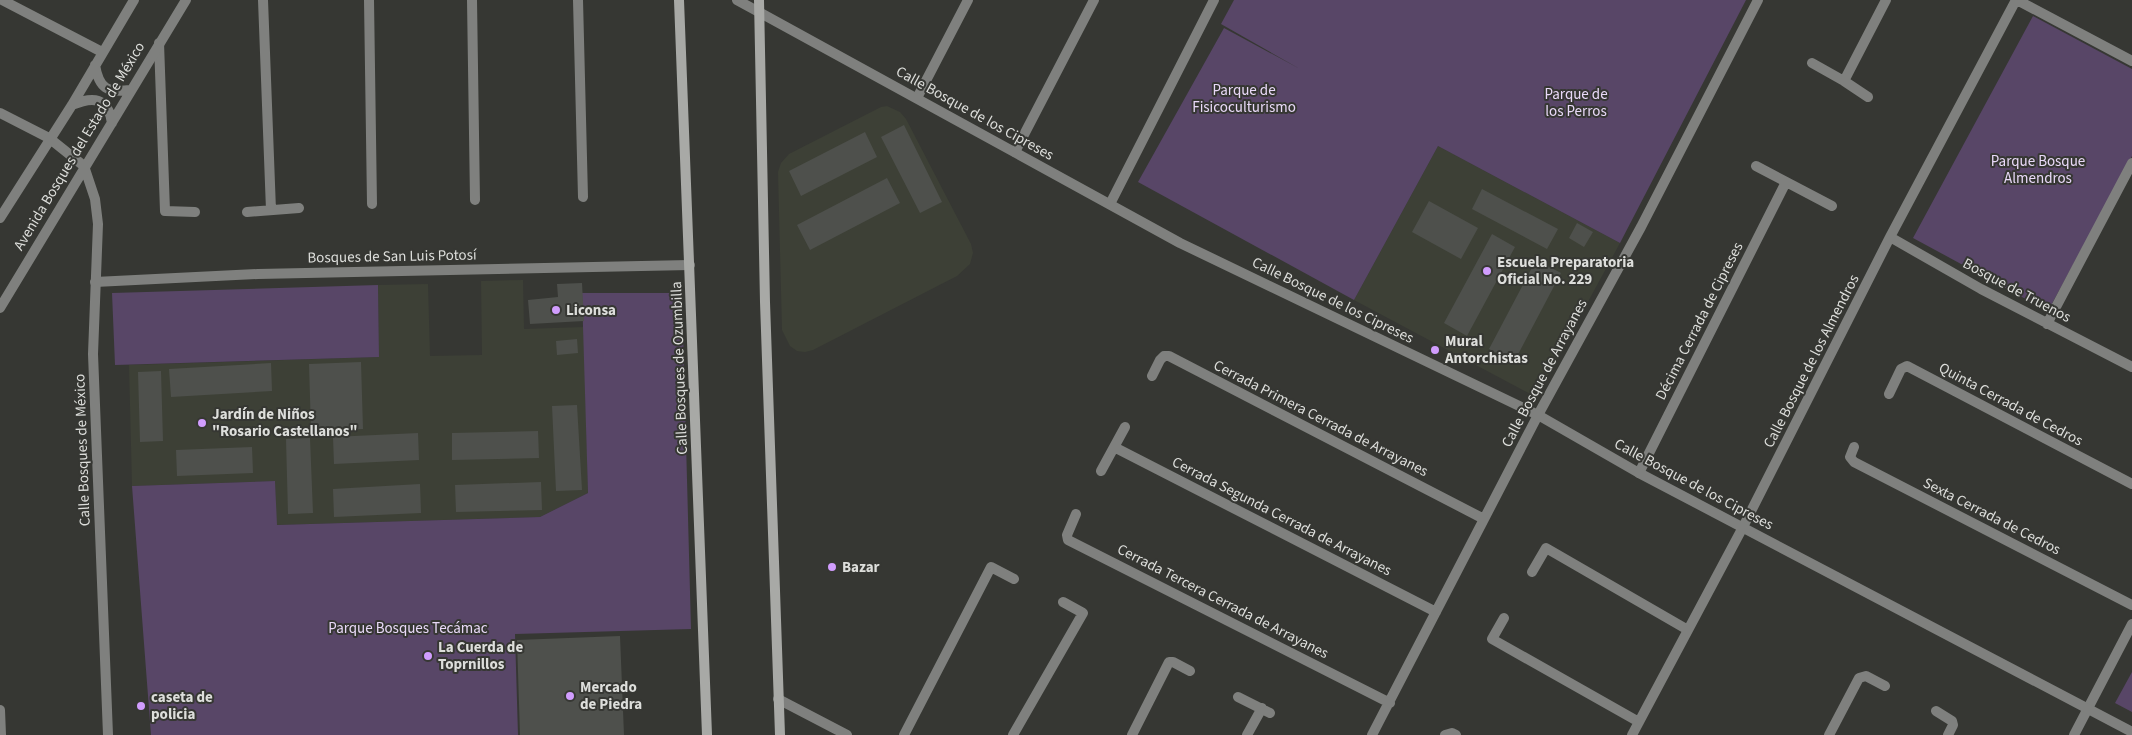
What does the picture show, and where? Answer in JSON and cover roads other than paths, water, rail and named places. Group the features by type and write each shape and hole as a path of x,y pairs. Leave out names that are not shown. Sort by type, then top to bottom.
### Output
{"main road":[{"name":"Calle Bosques de Ozumbilla","path":"680,0 707,735"},
{"path":"760,0 765,302 780,735"}],"street":[{"path":"2,0 102,52"},
{"name":"Avenida Bosques del Estado de México","path":"0,218 72,105 134,0"},
{"name":"Avenida Bosques del Estado de México","path":"0,308 84,166 186,0"},
{"path":"264,0 271,210"},
{"path":"369,0 372,204"},
{"path":"472,0 475,200"},
{"path":"578,0 583,197"},
{"name":"Calle Bosque de los Cipreses","path":"737,0 1180,243 1538,415 1639,473 2132,732"},
{"path":"917,98 968,0"},
{"path":"1015,152 1094,0"},
{"path":"1110,204 1214,0"},
{"name":"Calle Bosque de Arrayanes","path":"1372,735 1538,415 1641,226 1758,0"},
{"path":"1844,80 1886,0"},
{"path":"2016,0 2132,61"},
{"name":"Calle Bosque de los Almendros","path":"1632,735 1743,527 1890,237 2016,0"},
{"path":"159,43 166,211 195,212"},
{"path":"1812,63 1844,80 1868,97"},
{"path":"95,65 96,75 106,89 115,92 130,90"},
{"path":"72,105 86,99 96,99 105,105 110,113 112,123"},
{"path":"0,113 50,138 84,166"},
{"path":"2047,324 2132,163"},
{"name":"Calle Bosques de México","path":"84,166 95,199 98,224 93,354 108,735"},
{"path":"1756,166 1832,206"},
{"name":"Décima Cerrada de Cipreses","path":"1639,473 1786,182"},
{"path":"247,212 299,208"},
{"name":"Bosque de Truenos","path":"1890,237 1981,289 2132,367"},
{"name":"Bosques de San Luis Potosí","path":"95,282 258,274 690,265"},
{"name":"Cerrada Primera Cerrada de Arrayanes","path":"1152,376 1160,360 1164,356 1169,356 1484,519"},
{"name":"Quinta Cerrada de Cedros","path":"1889,394 1901,369 1907,366 2132,484"},
{"path":"1101,470 1125,426"},
{"name":"Cerrada Segunda Cerrada de Arrayanes","path":"1114,447 1436,612"},
{"name":"Sexta Cerrada de Cedros","path":"1854,447 1850,457 1854,462 2132,606"},
{"name":"Cerrada Tercera Cerrada de Arrayanes","path":"1076,514 1066,535 1068,540 1390,703"},
{"path":"1532,572 1546,548 1688,630"},
{"path":"904,735 991,567 1014,579"},
{"path":"1013,735 1083,613 1063,602"},
{"path":"1504,618 1492,640 1639,722"},
{"path":"2074,735 2132,624"},
{"path":"1132,735 1169,662 1173,662 1190,671"},
{"path":"1828,735 1859,678 1866,676 1885,686"},
{"path":"1238,697 1266,711 1247,735"},
{"path":"778,699 847,735"},
{"path":"0,710 1,735"},
{"path":"1936,711 1952,721 1953,724 1948,735"},
{"path":"1445,735 1452,733 1456,735"}],"place":[{"name":"Escuela Preparatoria Oficial No. 229","path":"1487,271"},
{"name":"Liconsa","path":"556,310"},
{"name":"Mural Antorchistas","path":"1435,350"},
{"name":"Jardín de Niños \"Rosario Castellanos\"","path":"202,423"},
{"name":"Bazar","path":"832,567"},
{"name":"La Cuerda de Toprnillos","path":"428,656"},
{"name":"Mercado de Piedra","path":"570,696"},
{"name":"caseta de policia","path":"141,706"}],"park label":[{"name":"Parque de Fisicoculturismo","path":"1244,98"},
{"name":"Parque de los Perros","path":"1576,102"},
{"name":"Parque Bosque Almendros","path":"2038,170"},
{"name":"Parque Bosques Tecámac","path":"408,628"}]}
